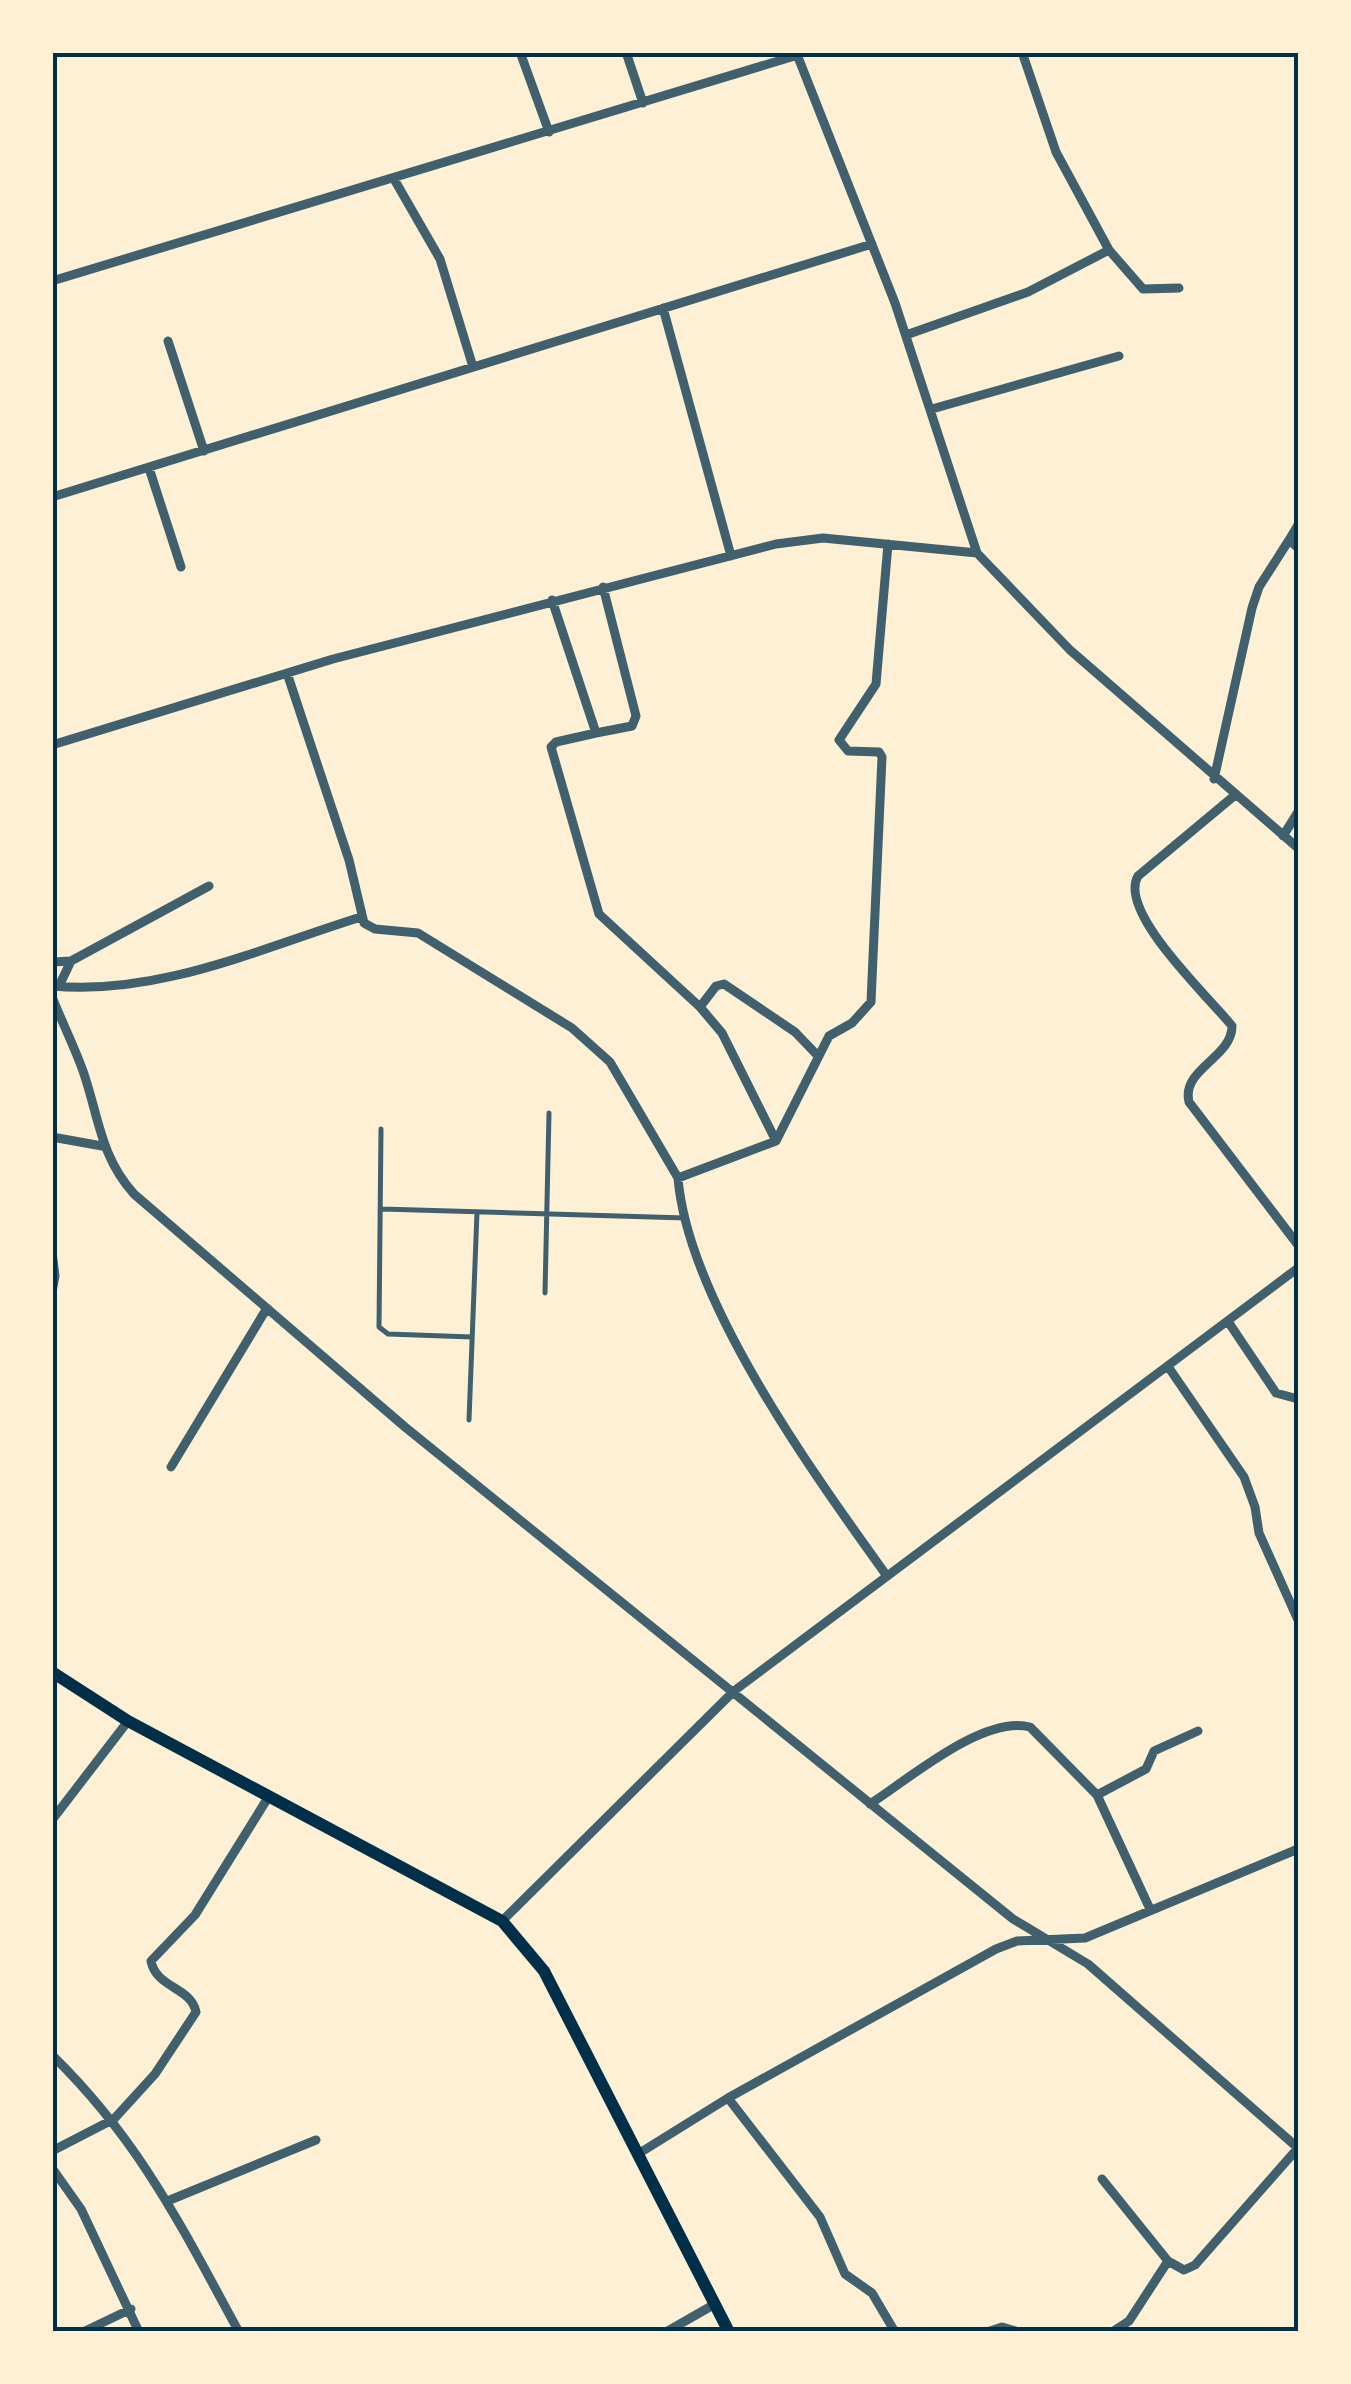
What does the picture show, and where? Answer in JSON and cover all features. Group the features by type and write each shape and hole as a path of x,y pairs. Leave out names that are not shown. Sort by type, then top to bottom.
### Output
{"main road":[{"path":"52,1672 128,1721 502,1921 544,1971 728,2332"}],"street":[{"path":"520,52 549,132"},
{"path":"626,52 643,103"},
{"path":"1022,52 1056,152 1109,250 1143,289 1179,288"},
{"path":"52,282 797,54 906,334 977,553 1070,650 1298,848"},
{"path":"394,179 440,258 473,367"},
{"path":"52,496 872,244"},
{"path":"906,334 1028,292 1109,250"},
{"path":"663,308 731,556"},
{"path":"168,341 204,450"},
{"path":"932,409 1119,356"},
{"path":"149,468 181,567"},
{"path":"1214,778 1252,608 1259,587 1298,526"},
{"path":"52,745 286,673 731,556 823,538 977,553"},
{"path":"1288,540 1298,548"},
{"path":"678,1178 776,1140 832,1032 852,1023 871,1002 882,757 876,752 848,751 840,740 876,684 888,544"},
{"path":"603,588 636,716 632,726 551,746 592,900 611,927 700,1007 722,1033 776,1140"},
{"path":"552,600 596,733"},
{"path":"286,673 349,860 361,916 375,929 407,928 430,939 572,1028 610,1062 678,1178 686,1218 708,1282 756,1377 820,1482 888,1576"},
{"path":"1234,796 1138,876 1134,892 1149,928 1232,1026 1229,1041 1190,1084 1189,1102 1298,1246"},
{"path":"1283,836 1298,812"},
{"path":"208,886 71,962 56,986 98,990 210,968 361,916"},
{"path":"52,962 71,962"},
{"path":"700,1007 716,986 724,984 795,1032 818,1056"},
{"path":"52,997 84,1074 102,1146 114,1172 134,1194 404,1427 1012,1919 1088,1964 1298,2148 1195,2265 1180,2270 1168,2262 1102,2179"},
{"path":"52,1137 102,1146"},
{"path":"502,1921 734,1691 1229,1324 1298,1268"},
{"path":"172,1467 267,1308"},
{"path":"1229,1324 1276,1393 1298,1399"},
{"path":"1169,1368 1244,1476 1256,1507 1258,1533 1298,1620"},
{"path":"52,1820 128,1721"},
{"path":"870,1804 980,1734 1009,1725 1038,1731 1098,1795 1150,1909"},
{"path":"1098,1795 1146,1769 1154,1752 1198,1731"},
{"path":"52,2150 114,2118 155,2074 196,2012 188,1997 155,1974 153,1958 195,1915 269,1796"},
{"path":"638,2154 728,2098 996,1949 1017,1942 1085,1938 1298,1849"},
{"path":"52,2055 114,2118 170,2200 239,2332"},
{"path":"728,2098 820,2217 845,2274 872,2293 895,2332"},
{"path":"170,2200 316,2140"},
{"path":"52,2168 81,2209 139,2332"},
{"path":"1112,2332 1130,2321 1168,2262"},
{"path":"666,2332 716,2304"},
{"path":"83,2332 130,2309"},
{"path":"987,2332 1002,2327 1019,2332"}],"lane":[{"path":"545,1293 549,1113"},
{"path":"382,1128 377,1317 380,1330 390,1334 472,1337"},
{"path":"382,1209 686,1218"},
{"path":"470,1420 477,1212"},
{"path":"52,1244 57,1288 52,1304"}]}
